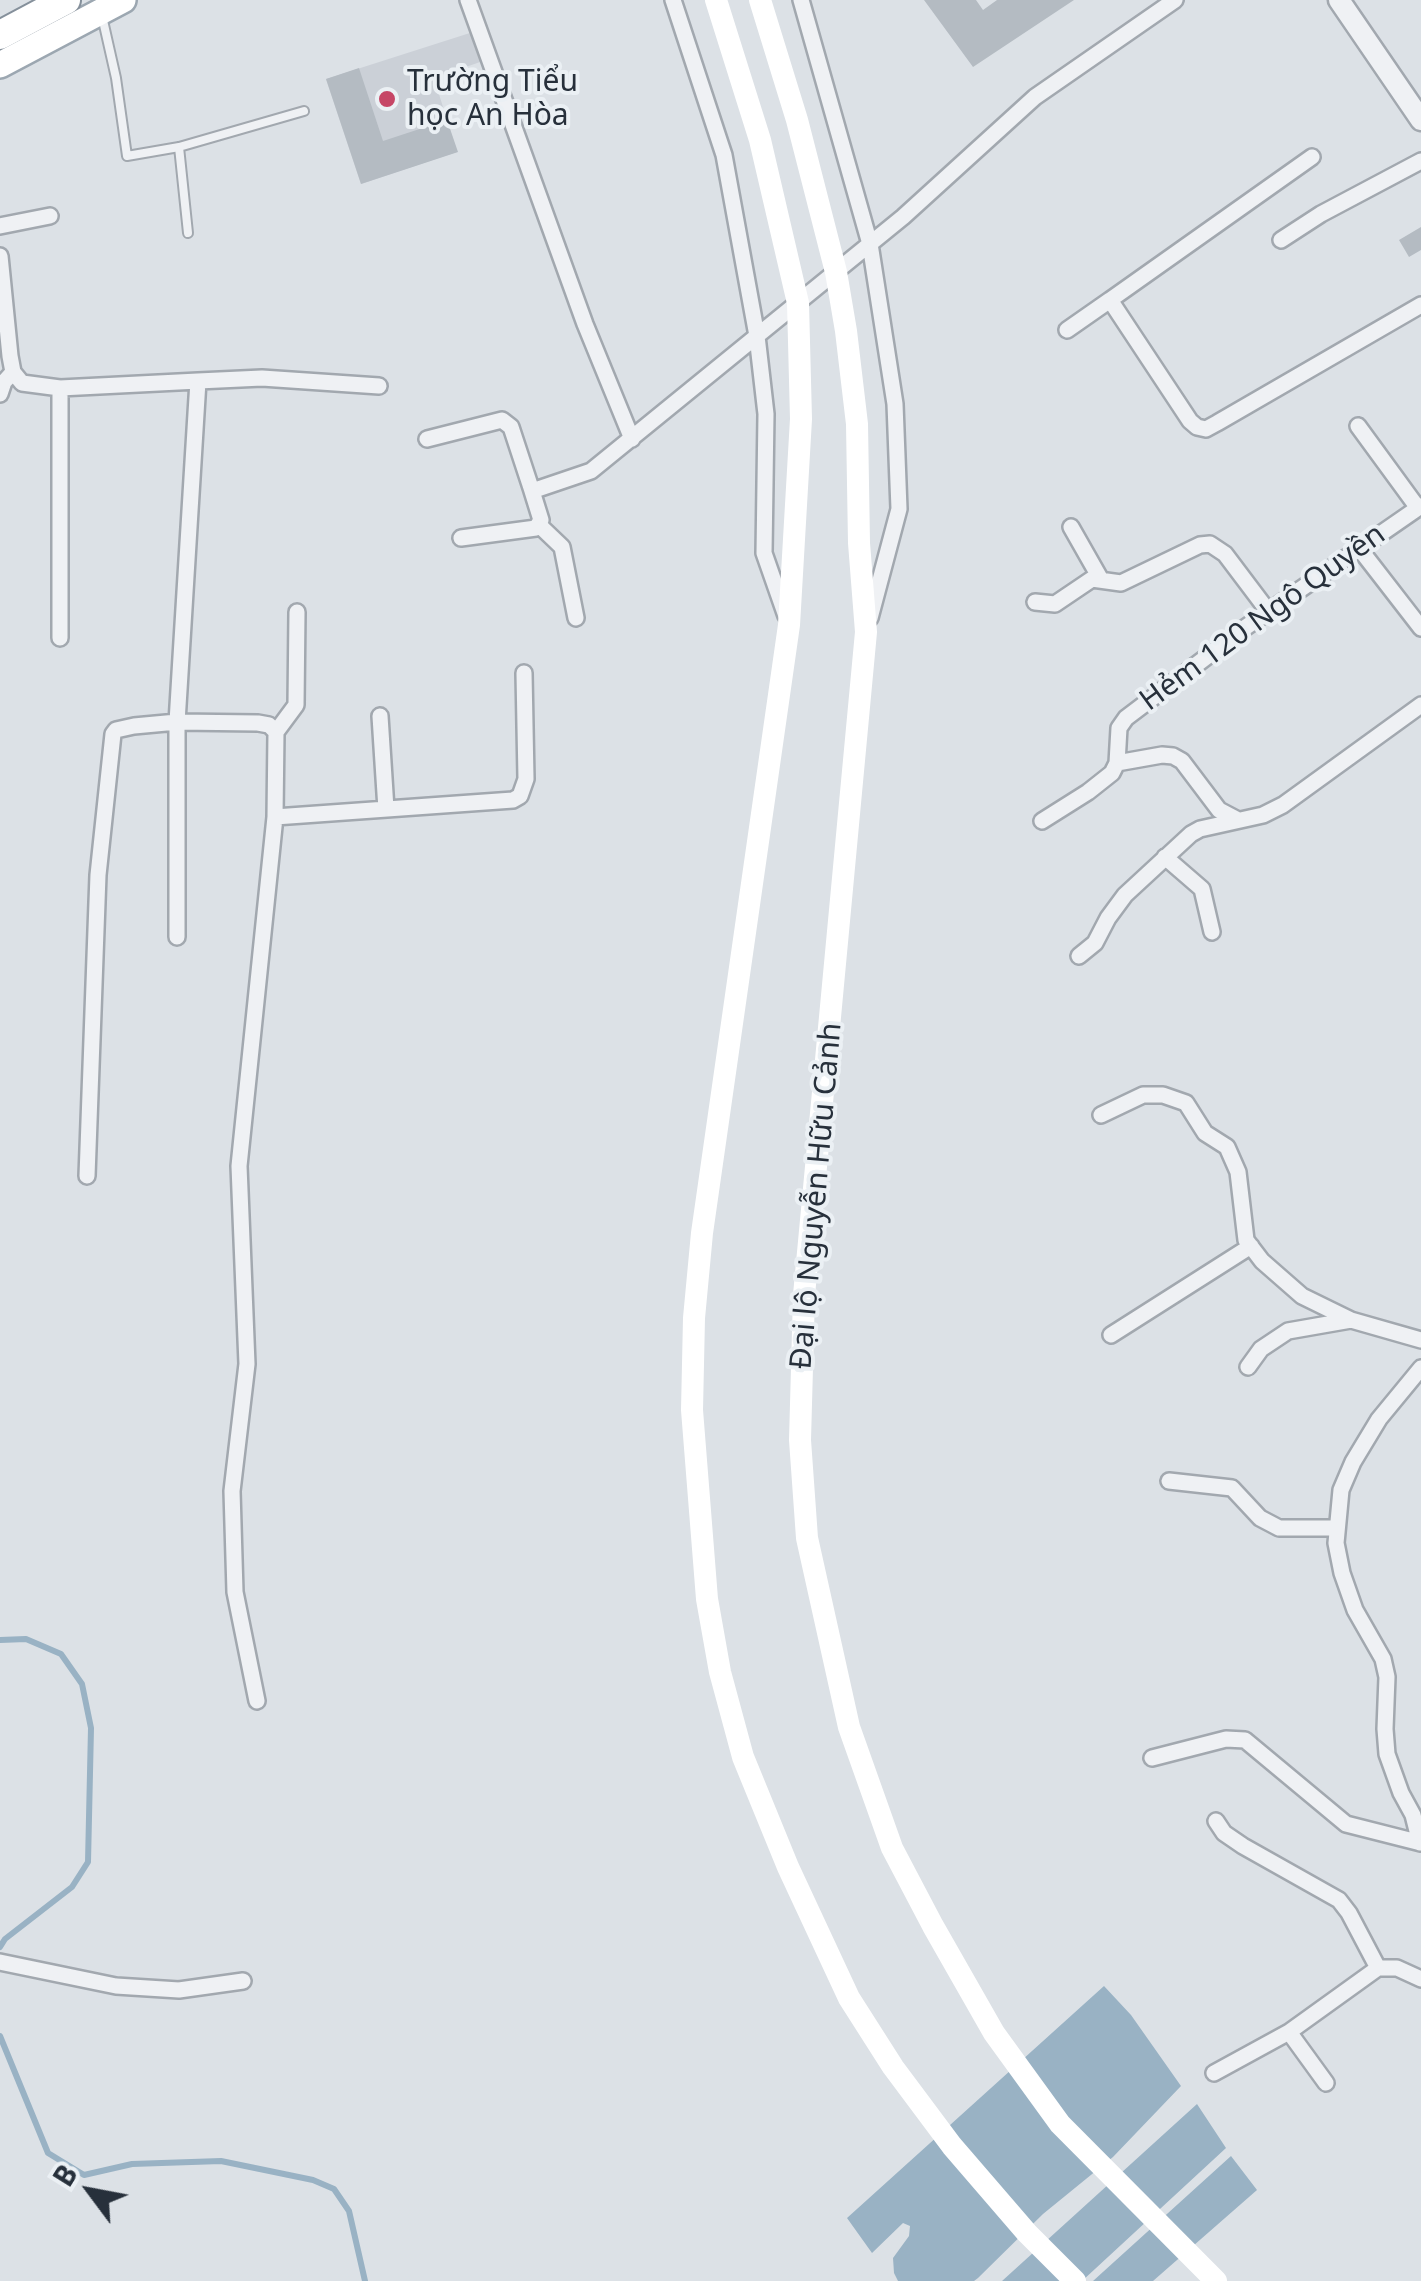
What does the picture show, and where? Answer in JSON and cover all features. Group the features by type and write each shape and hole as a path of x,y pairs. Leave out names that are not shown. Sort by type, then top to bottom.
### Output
{"highway":[{"path":"0,36 66,0"}],"main road":[{"path":"716,0 760,140 798,303 801,419 789,625 702,1232 694,1318 692,1410 708,1600 717,1654 744,1757 788,1868 849,1998 893,2067 952,2146 1027,2233 1075,2281"},
{"name":"Đại lộ Nguyễn Hữu Cảnh","path":"760,0 797,120 836,272 857,424 866,632 804,1295 800,1440 807,1538 849,1726 892,1848 933,1926 994,2033 1060,2124 1216,2281"},
{"path":"0,65 112,6"}],"street":[{"path":"468,0 585,324 632,439"},
{"path":"674,0 724,155 757,336 766,414 764,552 789,625"},
{"path":"801,0 870,244 895,404 898,508 866,632"},
{"path":"532,491 591,470 632,439 870,244 1035,98 1176,0"},
{"path":"1339,0 1421,120"},
{"path":"1067,330 1312,157"},
{"path":"1281,240 1320,214 1421,161"},
{"path":"0,226 50,216"},
{"path":"0,256 14,372 22,383 60,388 262,378 379,386"},
{"path":"1110,300 1190,420 1206,429 1421,305"},
{"path":"0,394 4,382 14,372"},
{"path":"178,936 177,722 198,381"},
{"path":"60,388 60,638"},
{"path":"427,439 502,420 512,427 541,520 536,528 460,538"},
{"path":"1358,426 1419,507"},
{"name":"Hẻm 120 Ngô Quyền","path":"1117,763 1116,737 1126,718 1268,612 1419,507"},
{"path":"539,524 562,547 576,618"},
{"path":"1071,527 1100,578"},
{"path":"1035,602 1055,604 1092,579 1121,583 1200,545 1210,544 1225,554 1268,612"},
{"path":"1358,548 1421,628"},
{"path":"257,1700 234,1592 232,1491 247,1364 239,1166 276,817 276,732 296,705 297,612"},
{"path":"276,817 513,800 520,796 526,778 524,673"},
{"path":"1079,956 1095,944 1125,895 1200,829 1263,815 1282,805 1421,705"},
{"path":"380,716 386,809"},
{"path":"87,1176 98,874 110,746 116,730 177,722 258,723 269,725 276,732"},
{"path":"1042,822 1088,792 1117,763 1162,755 1182,761 1219,810 1238,820"},
{"path":"1165,857 1202,889 1212,932"},
{"path":"1101,1115 1143,1095 1163,1095 1186,1103 1206,1133 1227,1147 1238,1172 1242,1223 1262,1261 1302,1296 1351,1320 1421,1340"},
{"path":"1111,1335 1251,1246"},
{"path":"1248,1366 1261,1349 1288,1331 1351,1320"},
{"path":"1152,1758 1226,1739 1245,1740 1346,1824 1421,1843 1388,1754 1387,1677 1383,1658 1355,1610 1342,1573 1337,1528 1342,1490 1352,1462 1379,1419 1421,1368"},
{"path":"1169,1482 1232,1488 1260,1518 1279,1528 1337,1528"},
{"path":"1216,1821 1224,1833 1243,1846 1339,1900 1378,1968"},
{"path":"0,1962 116,1986 179,1990 242,1981"},
{"path":"1214,2074 1289,2032 1378,1968 1398,1968 1421,1979"},
{"path":"1289,2032 1326,2083"}],"lane":[{"path":"112,6 116,78 127,156 179,147 304,111"},
{"path":"179,147 188,233"}],"shaded area":[{"name":"Trường Tiểu học An Hòa","path":"473,32 483,61 434,78 457,152 361,184 326,79"}],"water":[{"path":"1104,1986 1131,2015 1181,2086 1113,2157 1043,2214 974,2281 898,2281 893,2258 909,2236 910,2226 903,2223 872,2253 847,2218"},
{"path":"1197,2104 1226,2148 1082,2281 1002,2281"},
{"path":"1231,2156 1257,2190 1153,2281 1093,2281"}],"building":[{"path":"924,0 976,0 983,10 997,0 1074,0 973,67"},
{"path":"359,68 383,141 447,120 458,152 361,184 326,79"},
{"path":"1421,227 1421,250 1409,257 1399,240"}],"waterway":[{"path":"0,1640 26,1639 61,1654 82,1684 91,1728 88,1862 72,1887 0,1947"},
{"path":"0,2036 48,2153 84,2175 132,2164 221,2161 313,2180 334,2189 349,2211 365,2281"}],"place":[{"name":"Trường Tiểu học An Hòa","path":"387,99"}]}
